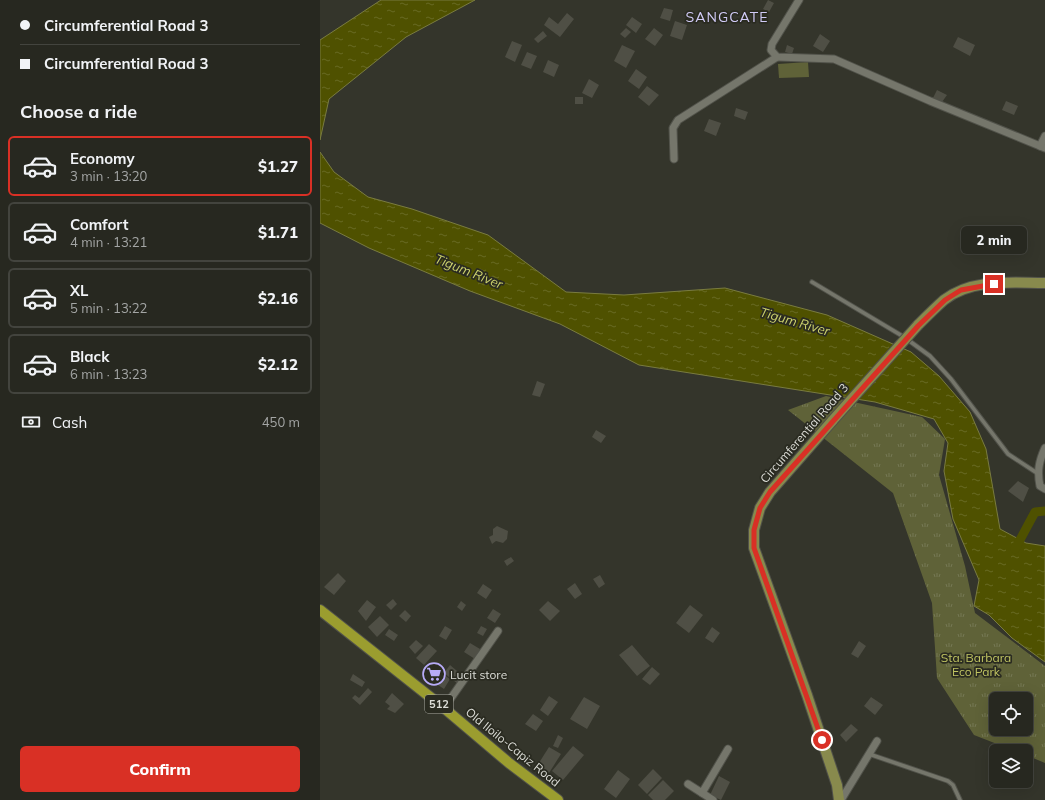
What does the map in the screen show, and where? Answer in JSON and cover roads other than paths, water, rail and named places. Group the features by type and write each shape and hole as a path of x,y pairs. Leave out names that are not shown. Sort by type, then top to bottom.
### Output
{"main road":[{"name":"Circumferential Road 3","path":"840,800 837,785 807,695 754,548 754,530 760,508 770,492 833,420 918,326 945,300 961,290 990,284 1045,283"},
{"name":"Old Iloilo-Capiz Road","path":"320,610 444,708 509,763 558,800"}],"street":[{"path":"777,57 771,50 772,44 799,0"},
{"path":"674,159 673,128 678,120 777,57 834,60 1042,147 1045,136"},
{"path":"1045,448 1040,460 1038,474 1040,486 1045,489"},
{"path":"444,708 498,631"},
{"path":"840,800 877,741"},
{"path":"702,793 728,749"},
{"path":"688,784 713,800"}],"lane":[{"path":"812,282 904,337 930,356 951,379 1008,454 1038,474"},
{"path":"869,754 948,781 953,785 960,800"}],"water":[{"path":"381,0 475,0 406,37 329,99 320,140 320,40"},
{"name":"Tigum River","path":"320,152 334,172 368,197 412,209 488,235 566,292 624,295 725,288 827,315 911,352 939,376 970,412 986,449 1000,529 1026,543 1045,546 1045,662 1012,638 989,615 974,606 979,580 953,519 944,471 948,443 934,419 875,402 639,365 560,324 470,291 369,248 320,223"}],"waterway":[{"path":"1015,549 1035,512 1045,511"}],"place":[{"name":"Lucit store","path":"434,674"}],"district":[{"name":"SANGCATE","path":"727,17"}],"park label":[{"name":"Sta. Barbara Eco Park","path":"976,664"}]}
